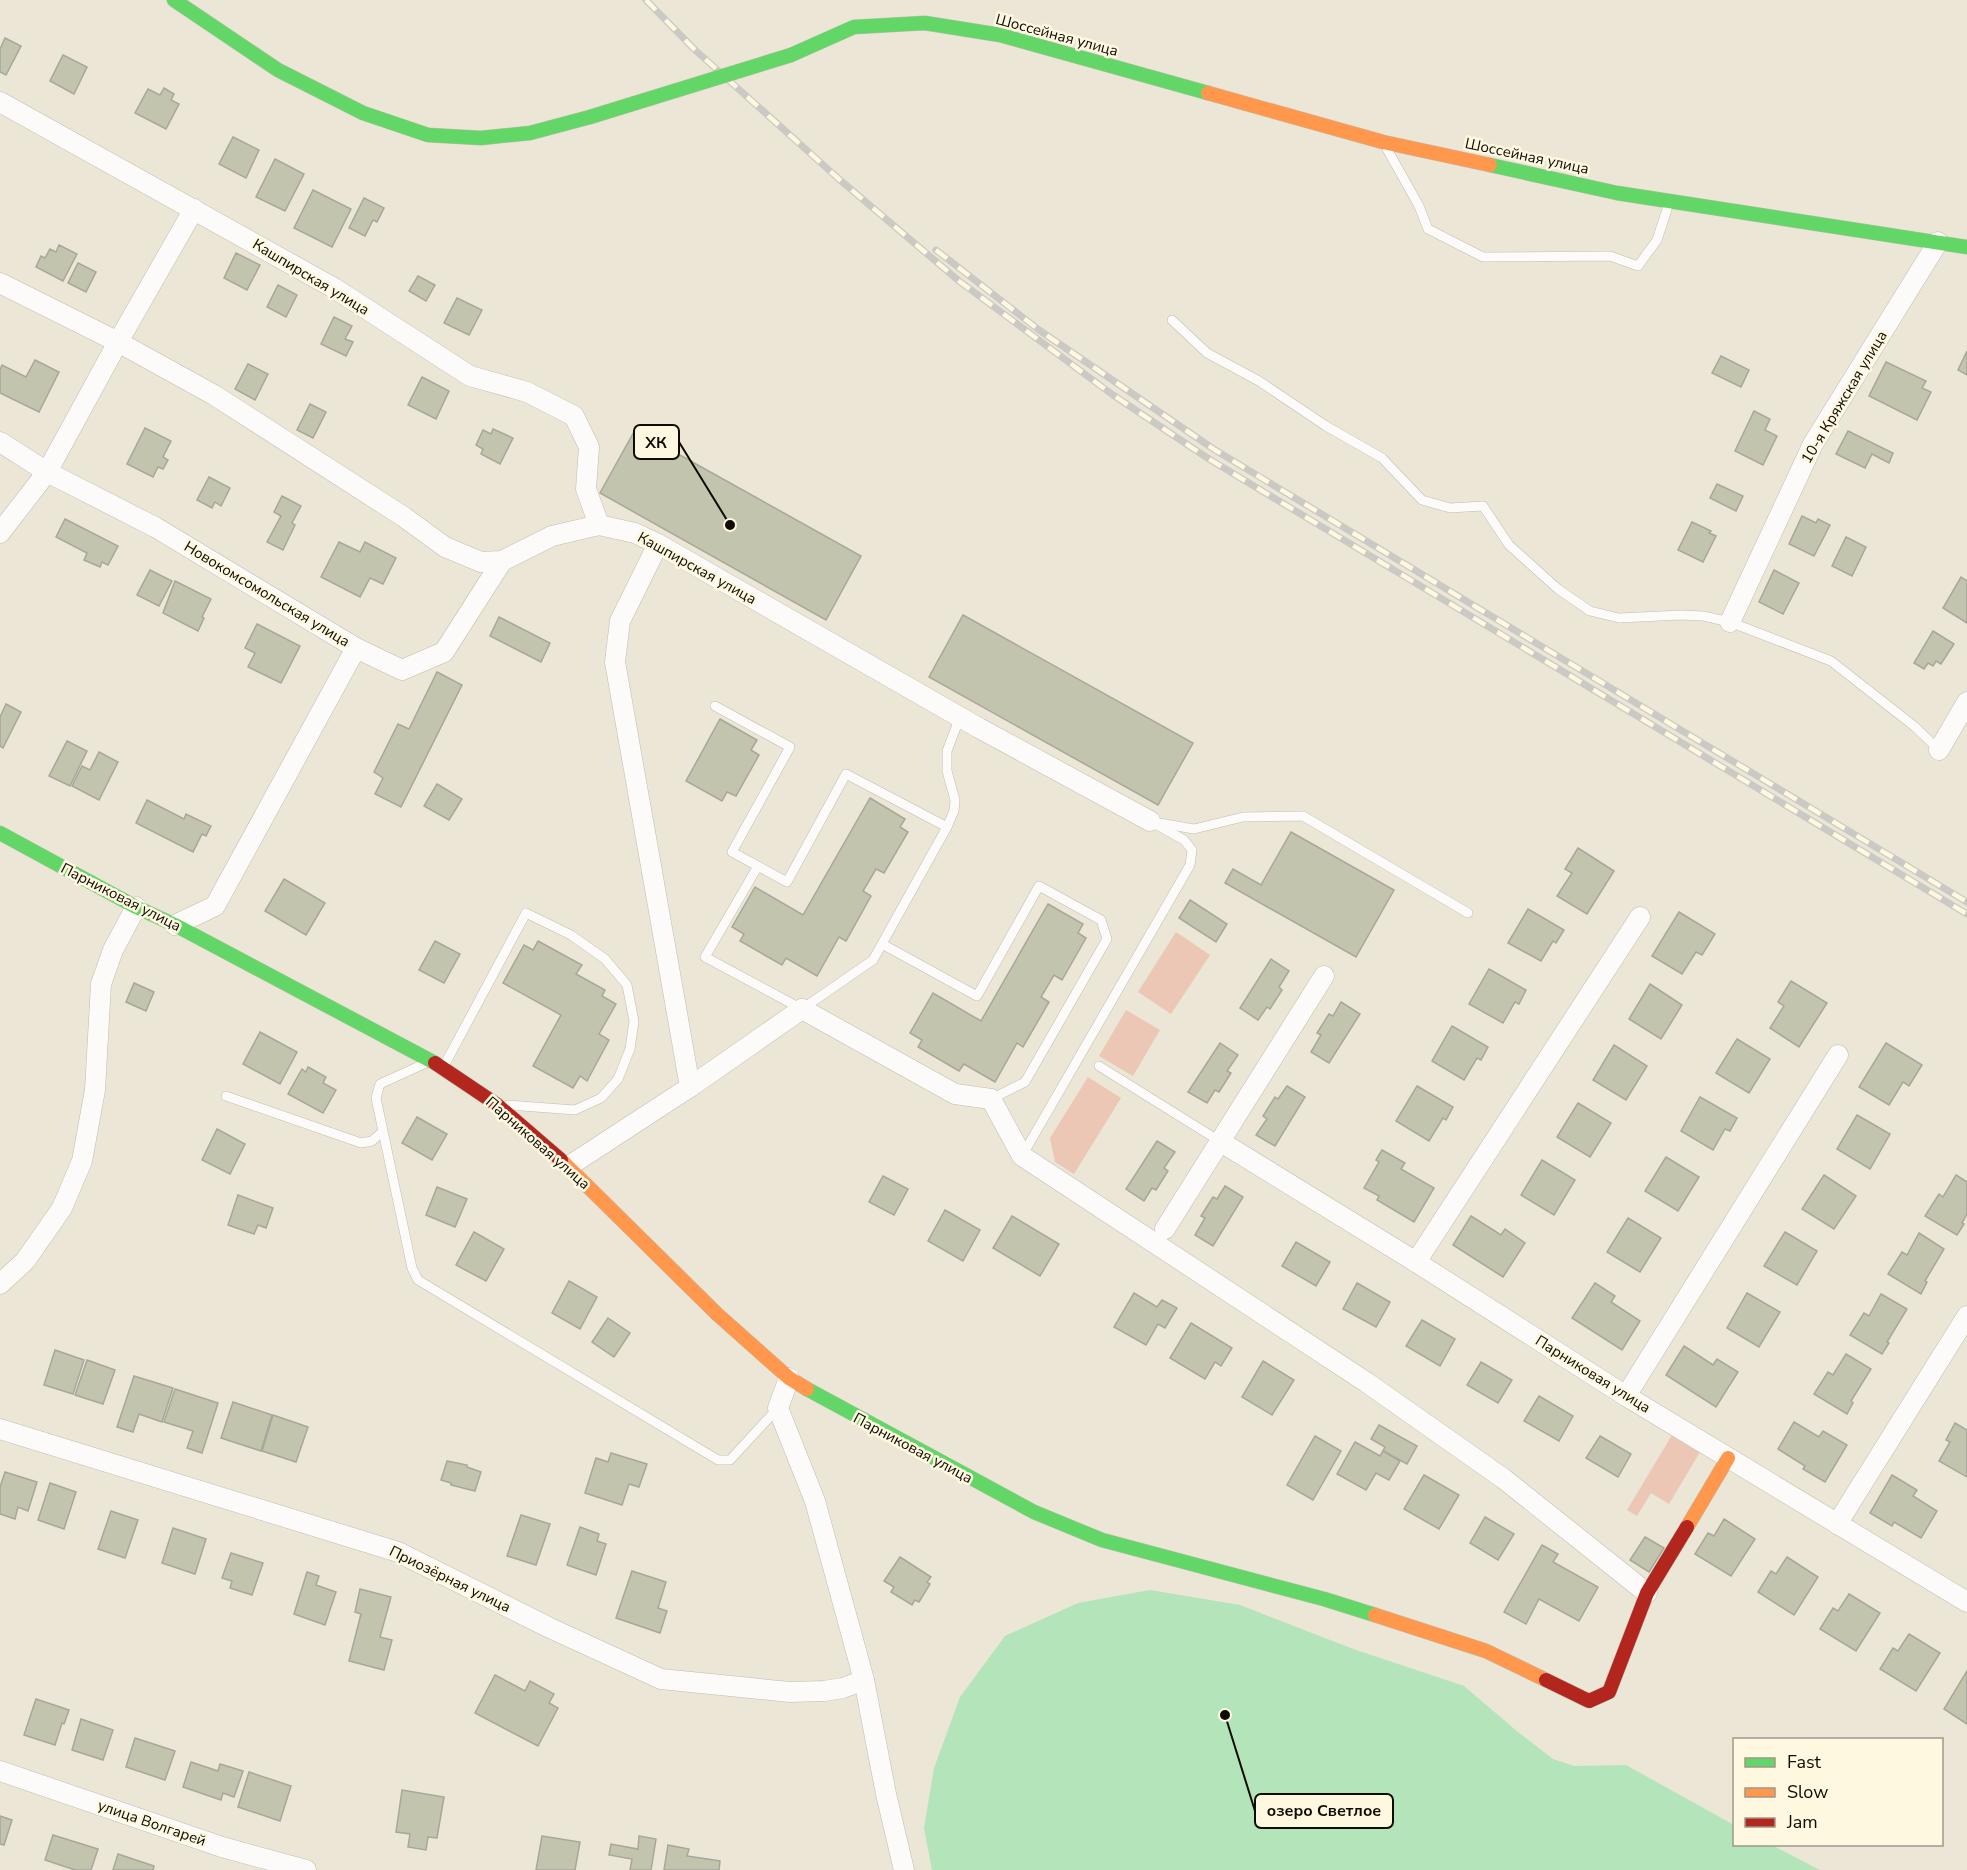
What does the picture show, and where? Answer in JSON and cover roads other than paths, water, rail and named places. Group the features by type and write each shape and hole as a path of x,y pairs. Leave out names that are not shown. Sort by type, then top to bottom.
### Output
{"street":[{"name":"Шоссейная улица","path":"174,0 278,70 363,113 428,135 480,138 531,133 791,55 854,27 925,23 1000,35 1383,142 1617,193 1967,247"},
{"name":"Кашпирская улица","path":"0,102 334,288 470,376 527,392 574,416 589,447 586,489 599,525 635,533 658,544 960,717 1150,821"},
{"path":"0,533 47,472 194,209"},
{"name":"10-я Кряжская улица","path":"1730,622 1813,444 1938,242"},
{"path":"0,283 118,342 214,395 404,517 446,547 481,562 502,561 552,536 599,525"},
{"name":"Новокомсомольская улица","path":"0,442 47,472 155,526 356,648 402,670 444,652 502,561"},
{"path":"658,544 620,621 615,662 690,1087"},
{"path":"175,925 215,906 356,648"},
{"path":"1939,750 1967,702"},
{"name":"Парниковая улица","path":"0,833 437,1065 496,1104 569,1166 717,1314 789,1378 823,1400 1034,1512 1102,1540 1324,1599 1486,1651 1589,1701 1609,1692 1647,1593"},
{"path":"0,1284 25,1261 62,1208 82,1161 95,1090 101,984 112,950 136,907"},
{"path":"1416,1262 1640,917"},
{"path":"1165,1229 1324,976"},
{"path":"569,1166 690,1087 802,1009 955,1094 990,1099 1022,1156 1375,1389 1504,1479 1647,1593 1728,1458"},
{"path":"1626,1396 1838,1055"},
{"name":"Парниковая улица","path":"1221,1142 1416,1262 1626,1396 1967,1602"},
{"path":"1838,1524 1967,1316"},
{"path":"789,1378 778,1408 815,1501 864,1680 886,1794 904,1870"},
{"name":"Приозёрная улица","path":"0,1429 398,1552 550,1628 661,1679 790,1692 843,1688 864,1680"},
{"name":"улица Волгарей","path":"0,1772 222,1847 306,1870"}],"lane":[{"path":"1383,142 1419,206 1428,229 1483,257 1610,256 1638,266 1657,240 1670,200"},
{"path":"1172,320 1207,353 1259,381 1326,426 1382,458 1422,500 1450,508 1483,506 1515,551 1558,589 1590,611 1619,618 1703,616 1730,622 1831,661 1914,726 1939,750"},
{"path":"715,706 790,747 732,852 787,882 846,774 947,827"},
{"path":"758,866 705,957 802,1009 873,960 947,827 954,811 955,800 947,771 947,751 960,717"},
{"path":"1150,821 1194,829 1243,817 1303,816 1468,913"},
{"path":"1022,1156 1190,865 1192,850 1184,840 1150,821"},
{"path":"882,944 977,996 1039,886 1101,920 1107,939 1025,1082 990,1099"},
{"path":"496,1104 575,1110 601,1098 618,1079 630,1049 634,1021 627,985 605,959 571,936 526,914 437,1065 380,1084 376,1098 382,1132 412,1268 418,1280 718,1460 730,1460 778,1408"},
{"path":"1099,1066 1221,1142"},
{"path":"226,1096 360,1143 372,1141 382,1132"}],"railway":[{"path":"646,0 695,50 840,180 959,281 1113,395 1209,459 1967,914"},
{"path":"936,250 1039,330 1215,450 1967,902"}],"place":[{"name":"ХК","path":"730,525"},
{"name":"озеро Светлое","path":"1225,1715"}]}
